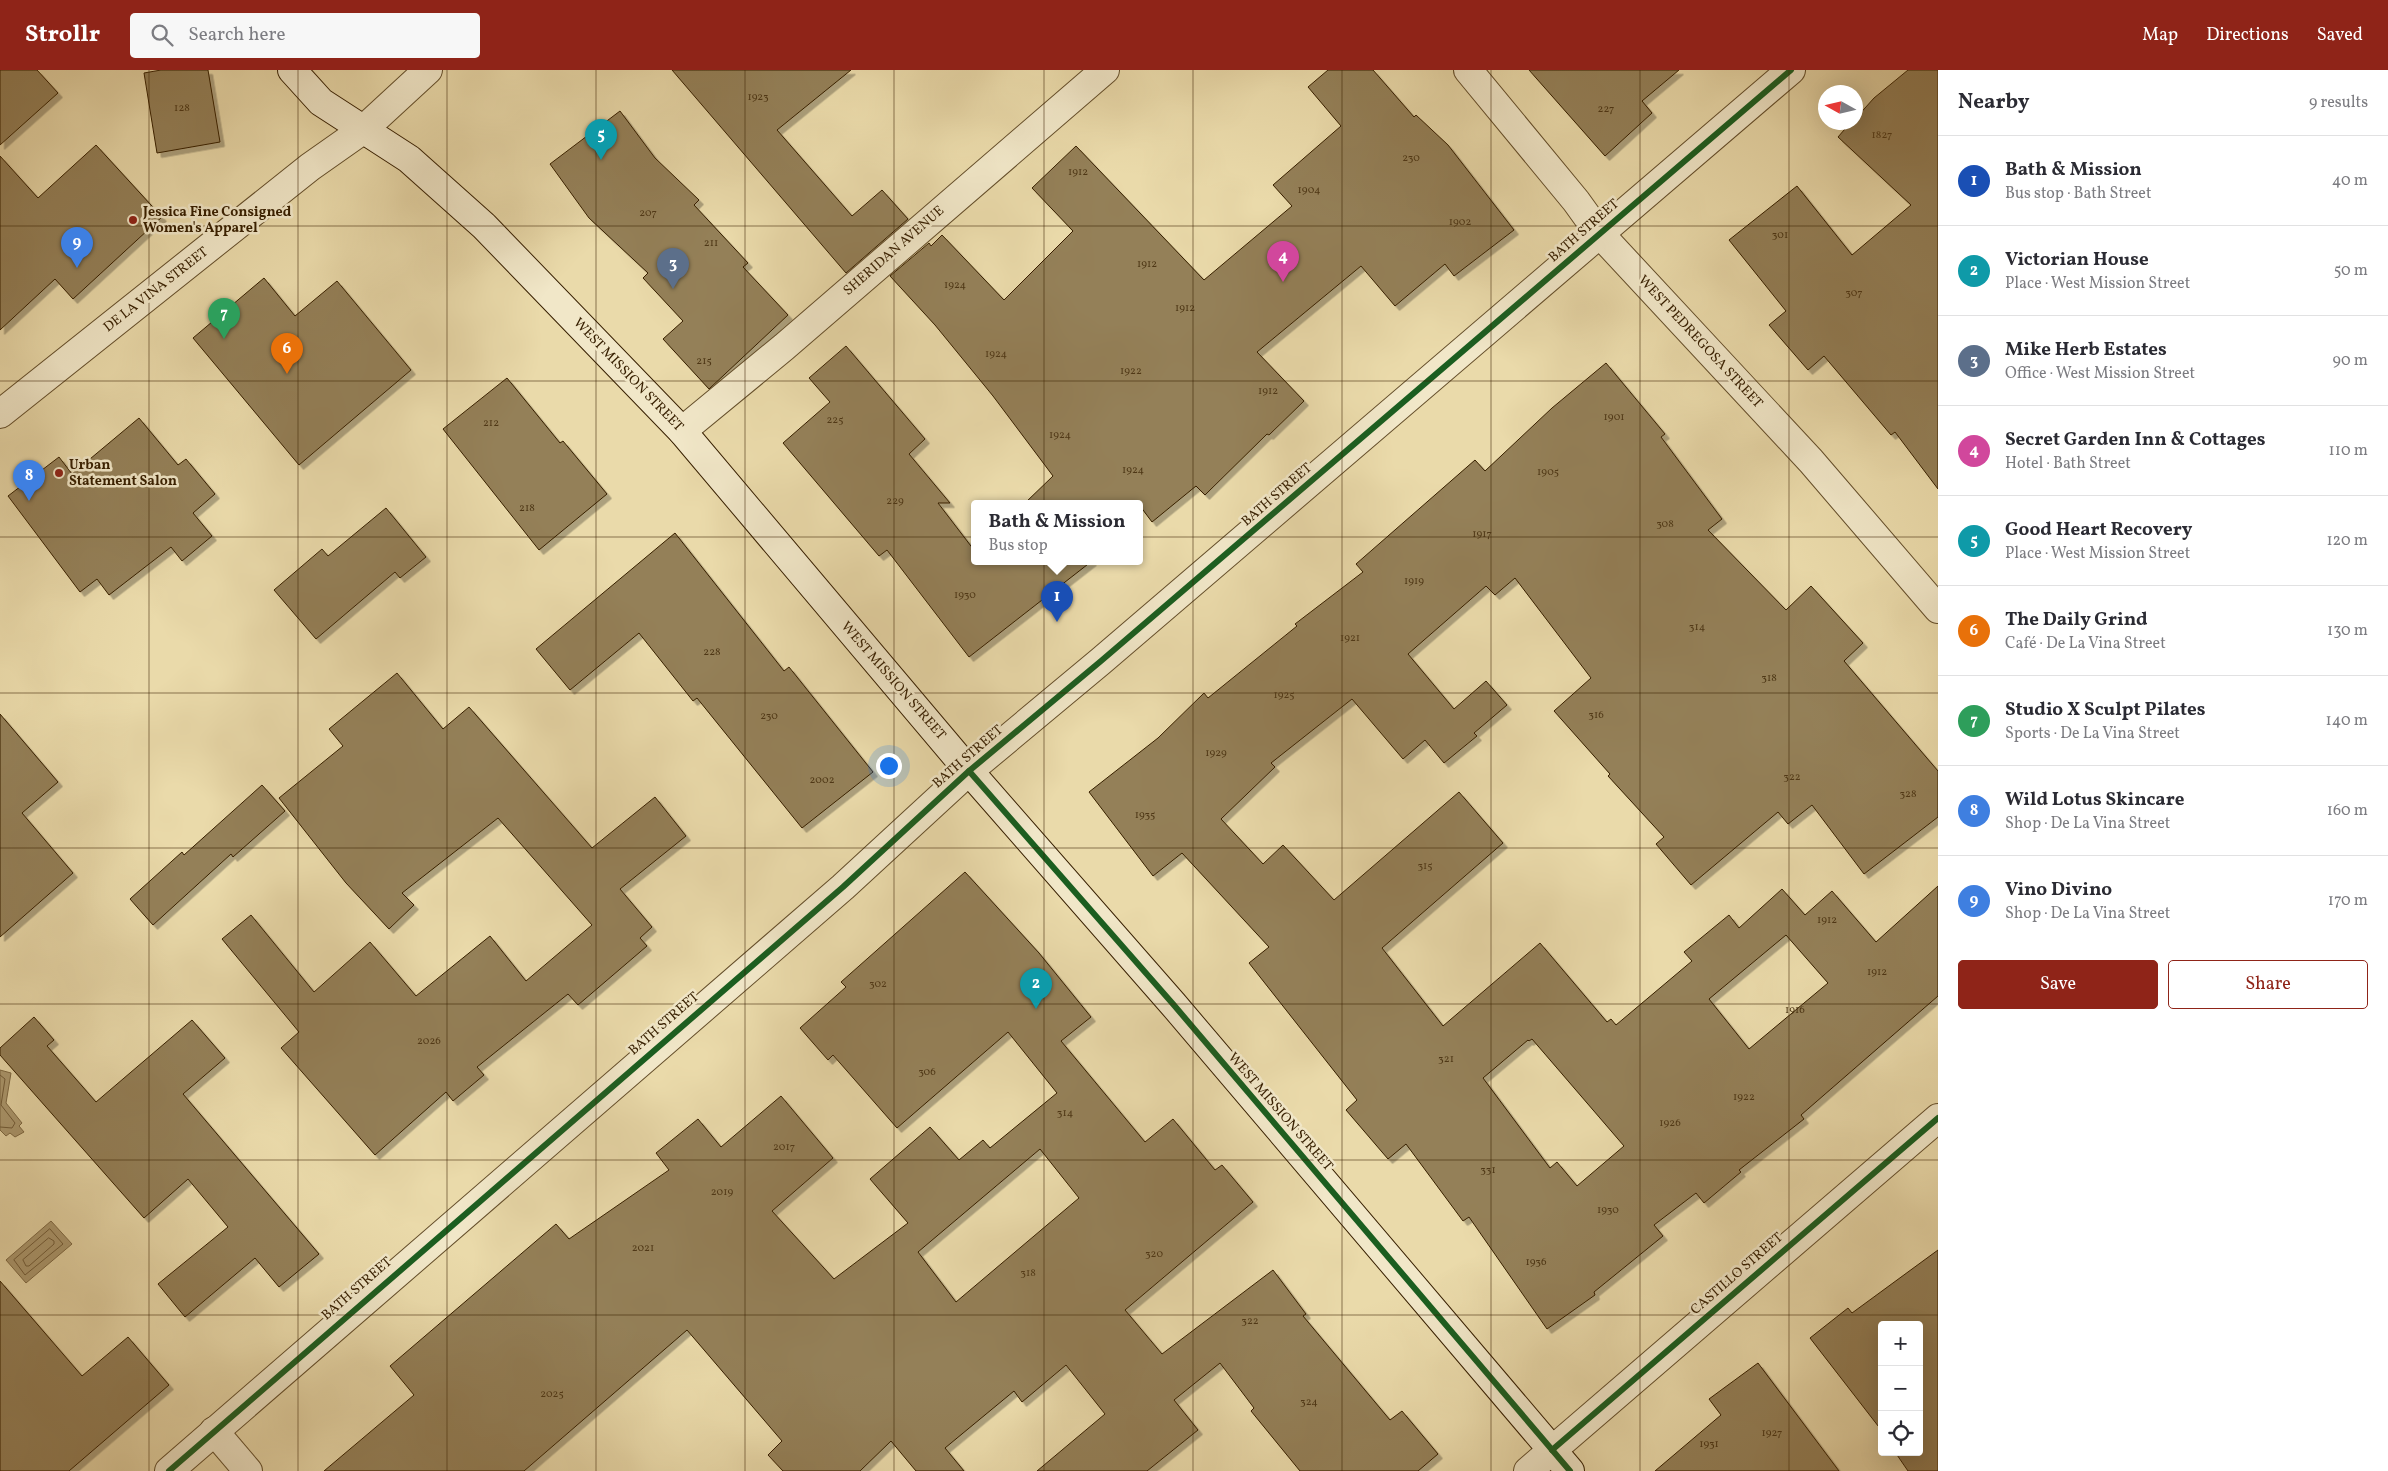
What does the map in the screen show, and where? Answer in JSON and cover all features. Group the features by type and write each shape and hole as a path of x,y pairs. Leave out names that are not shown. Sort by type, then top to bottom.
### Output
{"street":[{"name":"WEST MISSION STREET","path":"292,70 321,102 409,159 484,226 682,431 969,770 1173,1004 1570,1471"},
{"name":"DE LA VINA STREET","path":"0,414 310,167 364,129 428,70"},
{"name":"SHERIDAN AVENUE","path":"682,431 784,347 1105,70"},
{"name":"WEST PEDREGOSA STREET","path":"1468,70 1576,201 1599,233 1811,461 1938,609"},
{"name":"BATH STREET","path":"169,1471 843,886 969,770 1108,655 1791,70"},
{"name":"CASTILLO STREET","path":"1528,1471 1938,1118"},
{"path":"214,1432 248,1471"}],"water":[{"path":"0,1070 11,1073 6,1103 22,1123 19,1126 24,1132 15,1137 10,1133 6,1136 0,1130"},
{"path":"51,1221 72,1244 26,1283 6,1260"}],"building":[{"path":"0,70 37,70 58,93 0,145"},
{"path":"161,70 208,70 220,142 157,153 144,73"},
{"path":"672,70 851,70 777,130 852,216 882,190 908,219 846,273"},
{"path":"1328,70 1373,70 1414,117 1416,115 1448,145 1514,230 1454,276 1445,264 1395,306 1361,266 1257,352 1304,401 1269,435 1267,434 1205,495 1196,486 1152,522 1143,510 1143,500 1028,500 1053,476 993,396 935,325 890,276 929,243 931,246 942,235 1004,300 1073,231 1032,188 1076,146 1204,280 1292,206 1273,185 1341,126 1308,87"},
{"path":"1529,70 1679,70 1642,101 1652,113 1605,156"},
{"path":"1908,70 1938,70 1938,489 1895,432 1891,435 1824,356 1808,370 1769,325 1786,311 1729,240 1797,186 1852,255 1911,205 1838,137 1844,130 1863,130 1863,110 1874,98"},
{"path":"620,111 655,158 699,200 694,205 748,263 743,267 788,315 709,389 663,339 683,321 643,278 648,273 589,218 550,164"},
{"path":"96,145 162,217 73,299 55,279 0,330 0,156 38,198"},
{"path":"264,278 295,316 337,281 411,370 299,465 193,338"},
{"path":"846,346 925,439 909,454 950,503 938,503 971,546 971,565 1087,565 969,657 887,550 879,556 783,443 830,402 809,378"},
{"path":"1606,363 1665,434 1661,437 1722,519 1708,530 1786,610 1811,586 1863,643 1844,661 1938,771 1938,817 1864,874 1812,805 1788,824 1778,812 1691,885 1656,844 1664,837 1608,776 1610,774 1554,711 1591,678 1515,578 1495,595 1486,586 1408,654 1454,709 1486,681 1507,705 1474,733 1477,736 1444,763 1425,740 1403,759 1352,699 1271,763 1275,767 1221,819 1263,864 1283,845 1334,900 1459,792 1503,843 1382,948 1443,1026 1540,943 1607,1022 1611,1019 1616,1025 1692,961 1684,952 1729,915 1739,928 1782,889 1805,915 1832,891 1876,942 1938,886 1938,996 1801,1115 1804,1119 1739,1170 1741,1172 1704,1203 1696,1193 1654,1225 1663,1236 1594,1292 1595,1295 1547,1329 1469,1217 1463,1221 1406,1144 1388,1159 1346,1110 1357,1100 1249,963 1269,947 1182,853 1153,876 1089,792 1158,738 1204,693 1208,698 1297,626 1295,624 1363,572 1356,564 1475,460 1485,471 1552,408","holes":["1786,935 1828,983 1749,1049 1709,999","1532,1039 1624,1146 1577,1186 1557,1162 1550,1168 1483,1078 1528,1040"]},
{"path":"507,378 560,443 563,441 607,494 539,550 443,429"},
{"path":"139,418 178,465 186,459 215,494 193,513 212,536 182,561 171,547 109,595 97,579 80,592 8,496 59,457 72,474"},
{"path":"386,508 426,557 400,578 395,572 316,639 274,590 322,549 328,556"},
{"path":"675,533 784,671 789,667 873,772 802,828 697,698 693,701 639,633 570,690 536,649"},
{"path":"397,673 443,729 469,707 592,848 655,797 686,836 620,889 652,927 640,938 647,946 578,1005 568,994 477,1067 484,1075 453,1101 446,1092 375,1155 281,1048 299,1032 222,939 251,915 314,992 370,942 416,996 490,936 526,981 592,925 498,818 402,893 414,905 389,929 346,883 279,798 343,746 329,729"},
{"path":"0,714 58,782 22,813 73,873 0,937"},
{"path":"262,785 285,811 233,857 231,854 153,925 130,899 182,852 184,855"},
{"path":"965,872 1039,953 1091,1017 1061,1041 1145,1142 1173,1119 1215,1170 1222,1165 1253,1202 1125,1310 1162,1354 1273,1270 1306,1314 1303,1316 1390,1420 1402,1411 1438,1454 1418,1471 1300,1471 1251,1411 1254,1408 1220,1363 1174,1400 1198,1430 1147,1471 1037,1471 1105,1414 1066,1365 1022,1402 1014,1391 945,1448 964,1471 916,1471 891,1441 860,1471 783,1471 768,1455 782,1441 687,1330 524,1471 324,1471 414,1395 390,1366 556,1224 569,1239 669,1170 656,1153 698,1119 721,1147 781,1096 833,1158 772,1211 834,1279 908,1223 870,1179 930,1127 959,1160 983,1140 990,1148 1057,1093 1008,1032 897,1128 833,1055 828,1060 800,1028 846,987 841,982","holes":["1040,1149 1079,1198 956,1302 918,1252"]},
{"path":"34,1017 54,1040 47,1046 96,1102 192,1020 225,1058 183,1094 319,1254 279,1287 255,1258 185,1317 158,1284 228,1227 188,1179 144,1218 0,1055 0,1048"},
{"path":"1938,1250 1938,1471 1908,1471 1898,1456 1923,1456 1923,1321 1878,1321 1878,1426 1810,1338 1848,1308 1852,1313"},
{"path":"0,1281 82,1376 128,1337 169,1385 69,1471 0,1471"},
{"path":"1758,1363 1839,1471 1655,1471 1721,1415 1709,1399"}],"cycle path":[{"path":"169,1471 843,887 969,771 1101,661 1791,70"},
{"path":"969,771 1173,1004 1570,1471"},
{"path":"1552,1450 1938,1118"}],"place":[{"name":"Good Heart Recovery","path":"601,160"},
{"name":"Jessica Fine Consigned Women's Apparel","path":"133,220"},
{"name":"Vino Divino","path":"77,268"},
{"name":"Secret Garden Inn & Cottages","path":"1283,282"},
{"name":"Mike Herb Estates","path":"673,289"},
{"name":"Studio X Sculpt Pilates","path":"224,339"},
{"name":"The Daily Grind","path":"287,374"},
{"name":"Urban Statement Salon","path":"59,473"},
{"name":"Wild Lotus Skincare","path":"29,501"},
{"name":"Bath & Mission","path":"1057,622"},
{"name":"Victorian House","path":"1036,1009"}]}
